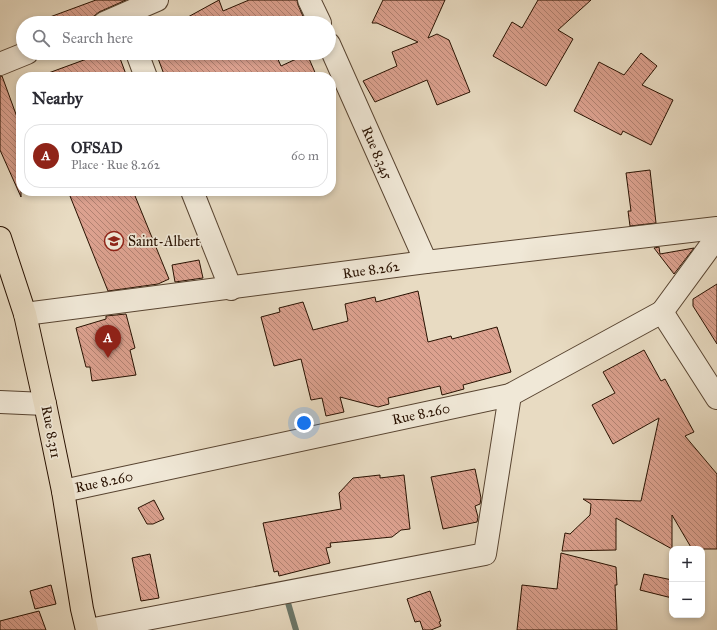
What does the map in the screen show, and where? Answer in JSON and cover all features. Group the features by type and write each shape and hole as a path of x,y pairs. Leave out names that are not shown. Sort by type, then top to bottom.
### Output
{"main road":[{"name":"Rue 8.311","path":"0,238 25,314 63,491 82,609 88,630"}],"street":[{"path":"126,16 156,0"},
{"path":"309,0 317,16"},
{"path":"0,64 16,57"},
{"path":"140,60 144,72"},
{"name":"Rue 8.345","path":"336,60 426,262"},
{"path":"194,196 230,288"},
{"name":"Rue 8.262","path":"25,314 426,262 717,228"},
{"path":"717,237 662,312 717,398"},
{"name":"Rue 8.260","path":"63,491 510,395 662,312"},
{"path":"88,630 485,554 510,395"},
{"path":"0,402 45,404"}],"building":[{"path":"96,0 126,0 99,12 94,16 53,16"},
{"path":"219,0 223,11 249,0 297,0 303,16 190,16"},
{"path":"383,0 445,0 428,38 437,34 449,40 470,92 437,105 427,80 375,102 363,81 397,66 392,52 418,42 377,23 372,23"},
{"path":"538,0 591,0 558,30 573,39 546,86 493,56 512,22 522,28"},
{"path":"641,53 657,66 642,85 673,100 651,145 623,131 621,135 574,111 599,62 624,75"},
{"path":"84,60 121,60 125,72 51,72"},
{"path":"159,60 278,60 281,66 294,60 310,60 315,72 163,72"},
{"path":"2,76 16,114 16,186 0,150 0,77"},
{"path":"650,170 656,223 630,226 628,211 631,211 626,173"},
{"path":"70,196 135,196 169,279 158,284 108,291"},
{"path":"659,247 660,254 694,248 674,274 654,248"},
{"path":"199,260 203,278 175,282 172,265"},
{"path":"717,284 717,344 693,306 693,299"},
{"path":"418,291 428,342 451,336 452,339 497,327 511,372 463,385 464,389 442,395 440,386 388,398 389,404 378,407 340,397 344,412 326,416 322,398 311,400 301,359 274,366 261,317 280,312 279,308 303,302 313,330 348,321 345,304 375,297 376,302"},
{"path":"126,314 135,348 130,350 136,375 92,381 90,367 86,367 76,328 106,319 106,316"},
{"path":"644,350 661,381 665,379 694,432 685,436 717,474 717,549 705,549 705,546 690,546 672,515 672,546 669,546 669,547 616,518 616,550 562,551 565,533 570,534 590,515 591,504 583,499 641,501 659,418 613,444 592,405 615,393 603,372"},
{"path":"475,469 481,498 480,504 475,506 478,517 477,522 443,529 431,477"},
{"path":"380,475 380,478 404,475 410,529 401,530 392,537 330,543 331,547 326,548 330,563 279,576 278,571 274,572 263,523 341,509 339,493 353,478"},
{"path":"154,500 164,519 153,524 147,524 138,508"},
{"path":"561,553 616,567 617,585 615,585 617,630 517,630 522,585 557,589"},
{"path":"150,554 159,598 141,601 132,558"},
{"path":"644,574 669,579 669,597 640,590"},
{"path":"51,585 56,604 35,609 30,591"},
{"path":"430,591 441,621 439,622 441,626 431,630 423,630 420,621 415,622 407,599"},
{"path":"39,611 46,630 0,630 0,621"}],"waterway":[{"path":"286,596 296,630"}],"place":[{"name":"Saint-Albert","path":"114,241"},
{"name":"OFSAD","path":"108,358"}]}
